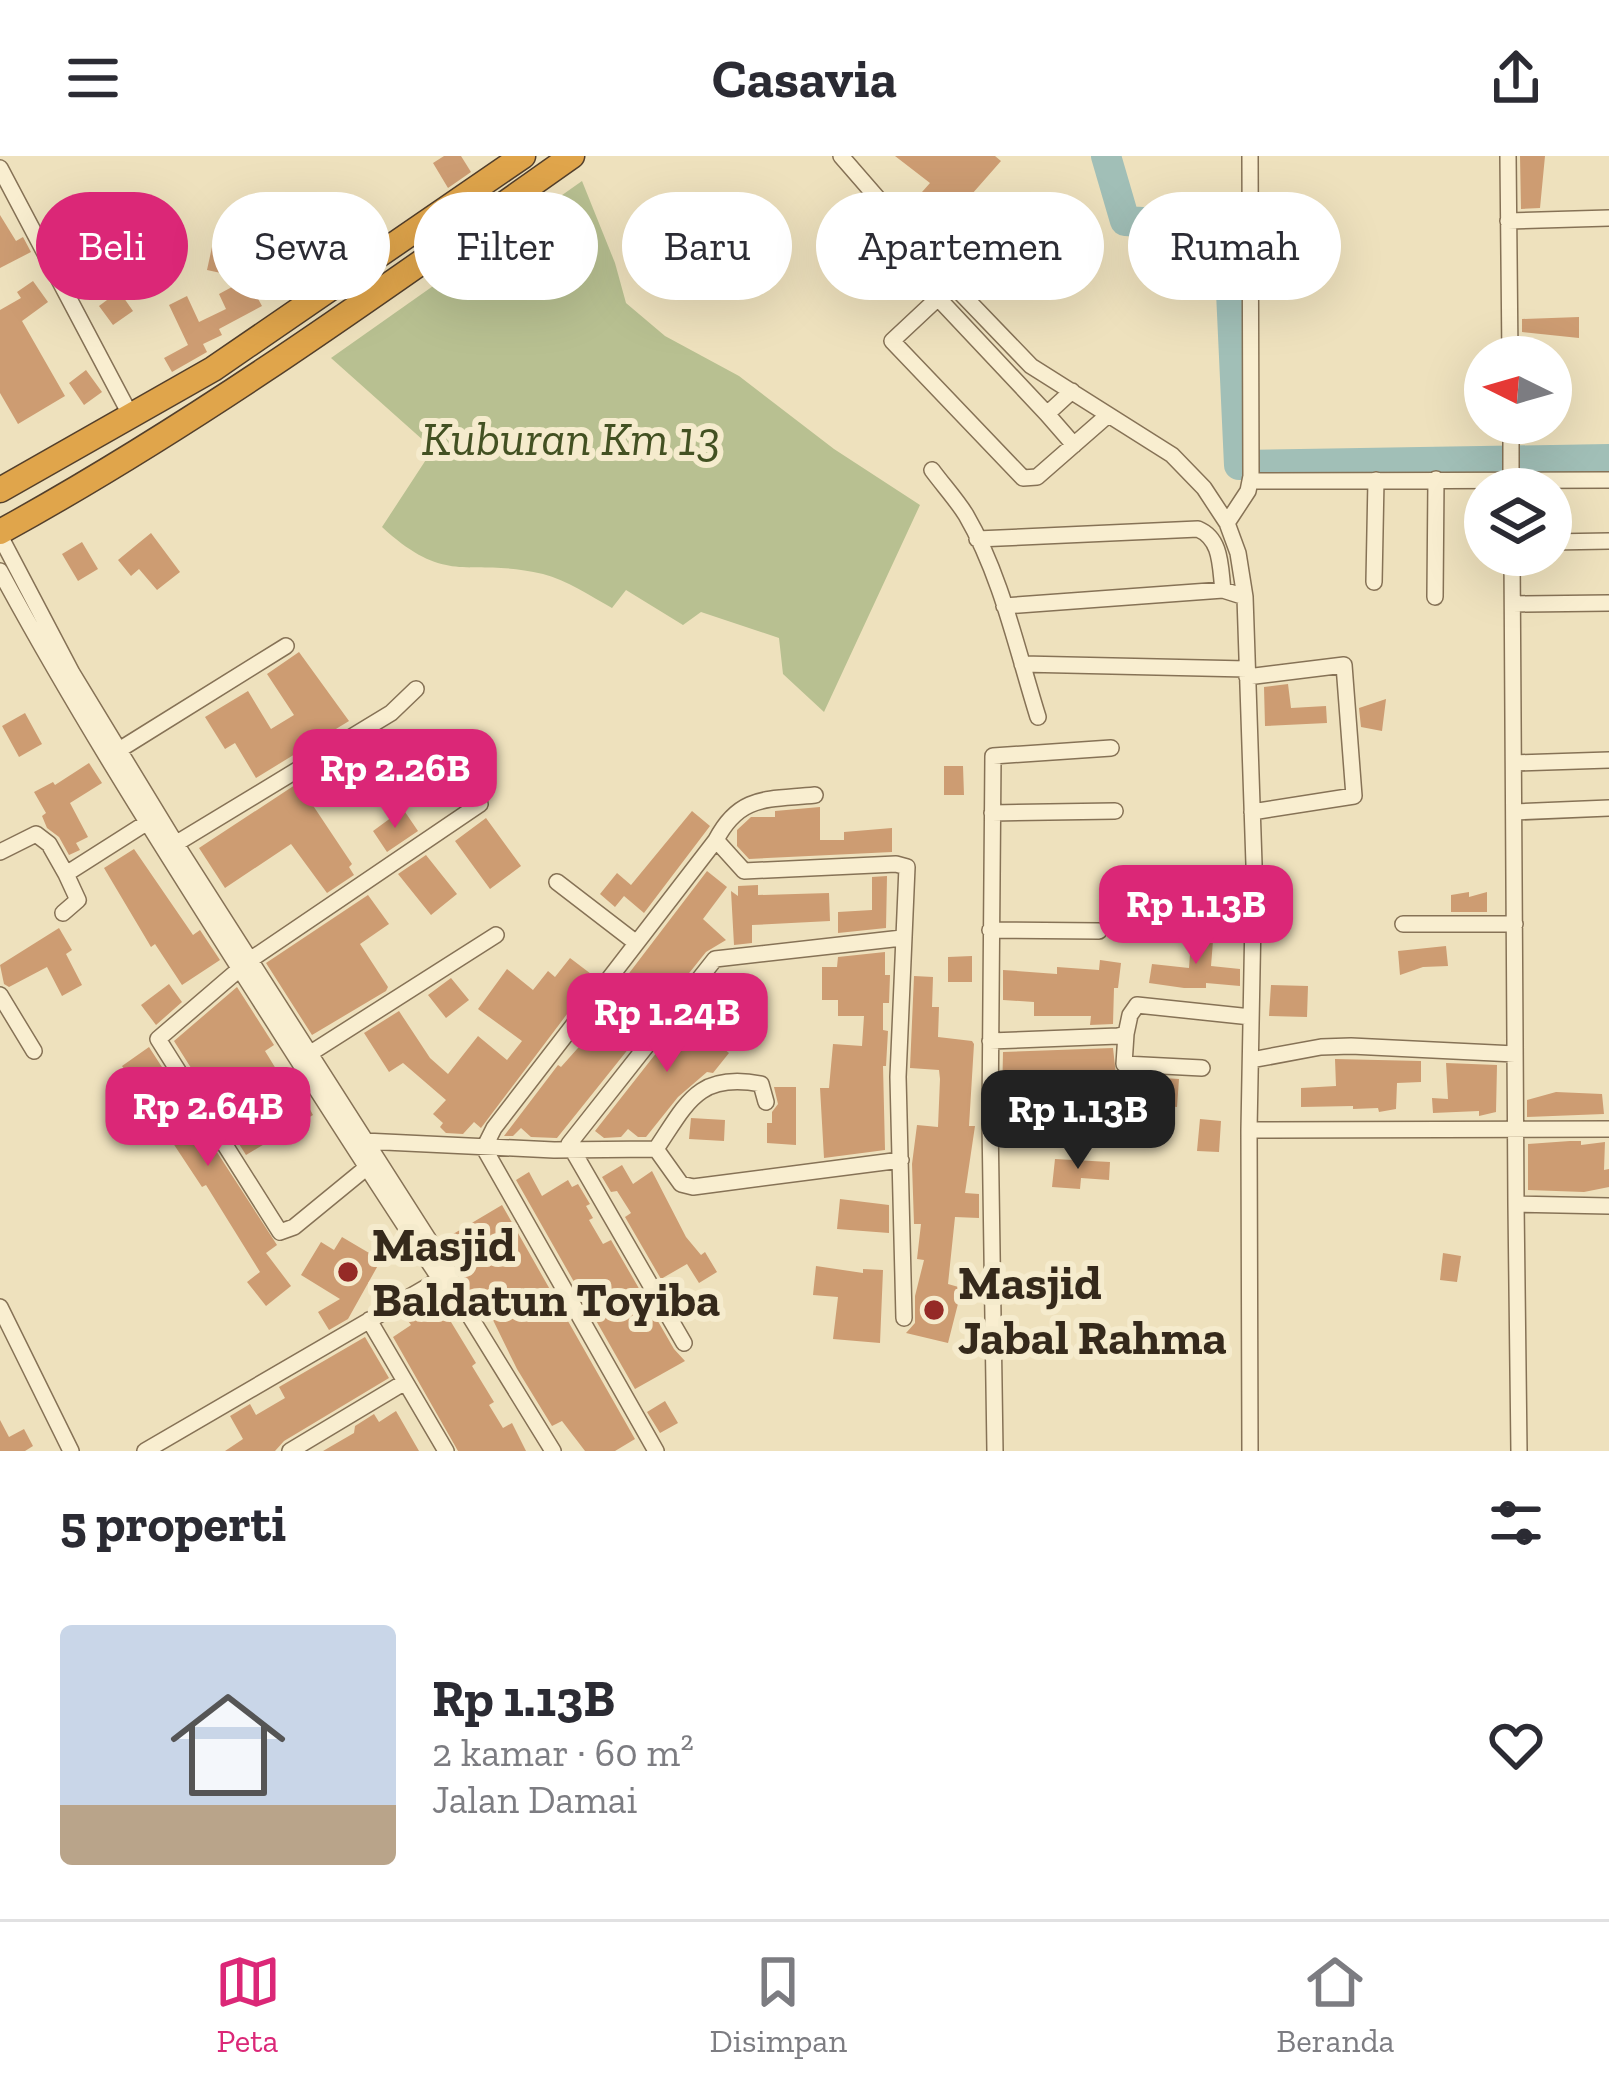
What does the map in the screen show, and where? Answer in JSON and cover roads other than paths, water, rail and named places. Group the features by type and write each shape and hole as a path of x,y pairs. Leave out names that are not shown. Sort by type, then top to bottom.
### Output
{"highway":[{"path":"0,490 132,418 287,320 523,156"},
{"path":"0,534 212,408 572,156"},
{"path":"287,320 302,344"},
{"path":"85,445 100,477"}],"street":[{"path":"841,156 872,192"},
{"path":"1227,523 1251,472 1250,156"},
{"path":"1508,156 1510,336"},
{"path":"0,168 132,418"},
{"path":"1508,221 1609,218"},
{"path":"936,300 892,341 1022,478 1037,477 1108,415"},
{"path":"940,300 1074,445"},
{"path":"967,300 1031,366 1172,455 1204,488 1227,523 1238,553 1245,597 1252,812 1250,1451"},
{"path":"1047,414 1072,391"},
{"path":"932,470 965,514 977,539 1004,606 1038,717"},
{"path":"1251,472 1376,480 1464,477"},
{"path":"1572,478 1609,480"},
{"path":"1436,479 1436,597"},
{"path":"1374,582 1376,480"},
{"path":"977,539 1198,529 1210,534 1217,548 1223,590"},
{"path":"0,534 152,819"},
{"path":"1572,542 1609,542"},
{"path":"0,571 59,680 304,1058 365,1168 448,1280"},
{"path":"1512,576 1519,1451"},
{"path":"1004,606 1223,590 1245,597"},
{"path":"1513,604 1609,603"},
{"path":"119,750 286,646"},
{"path":"1022,664 1247,673 1343,664 1354,796 1252,812"},
{"path":"170,848 392,712 416,689"},
{"path":"995,1451 990,1041 993,756 1111,748"},
{"path":"1514,763 1609,760"},
{"path":"484,1148 716,840 727,819 749,802 815,795"},
{"path":"365,1168 285,1232 276,1228 158,1039 245,964 481,804"},
{"path":"1515,812 1609,808"},
{"path":"992,813 1115,811"},
{"path":"66,874 152,819"},
{"path":"0,851 36,835 49,844 78,900 63,913"},
{"path":"716,840 744,871 902,864 908,874 898,1077 904,1318"},
{"path":"557,883 635,942"},
{"path":"1402,924 1515,924"},
{"path":"990,930 1099,931"},
{"path":"304,1058 496,935"},
{"path":"684,1342 569,1144 716,959 902,938"},
{"path":"0,995 34,1051"},
{"path":"1202,1068 1124,1064 1130,1015 1137,1005 1251,1017"},
{"path":"990,1041 1126,1034"},
{"path":"1251,1060 1351,1046 1516,1054"},
{"path":"304,1058 368,1142 553,1451"},
{"path":"656,1149 691,1099 706,1086 720,1081 761,1084 766,1102"},
{"path":"1249,1130 1609,1129"},
{"path":"349,1140 484,1148 656,1149"},
{"path":"484,1148 656,1451"},
{"path":"656,1149 681,1184 693,1187 901,1160"},
{"path":"1516,1204 1609,1206"},
{"path":"145,1451 369,1320 448,1280"},
{"path":"0,1307 69,1447 51,1451"},
{"path":"369,1320 445,1451"},
{"path":"290,1451 405,1382"}],"waterway":[{"path":"1106,156 1125,221 1228,227 1239,465 1609,459"}],"place":[{"name":"Masjid Baldatun Toyiba","path":"348,1272"},
{"name":"Masjid Jabal Rahma","path":"934,1310"}],"park label":[{"name":"Kuburan Km 13","path":"571,438"}]}
